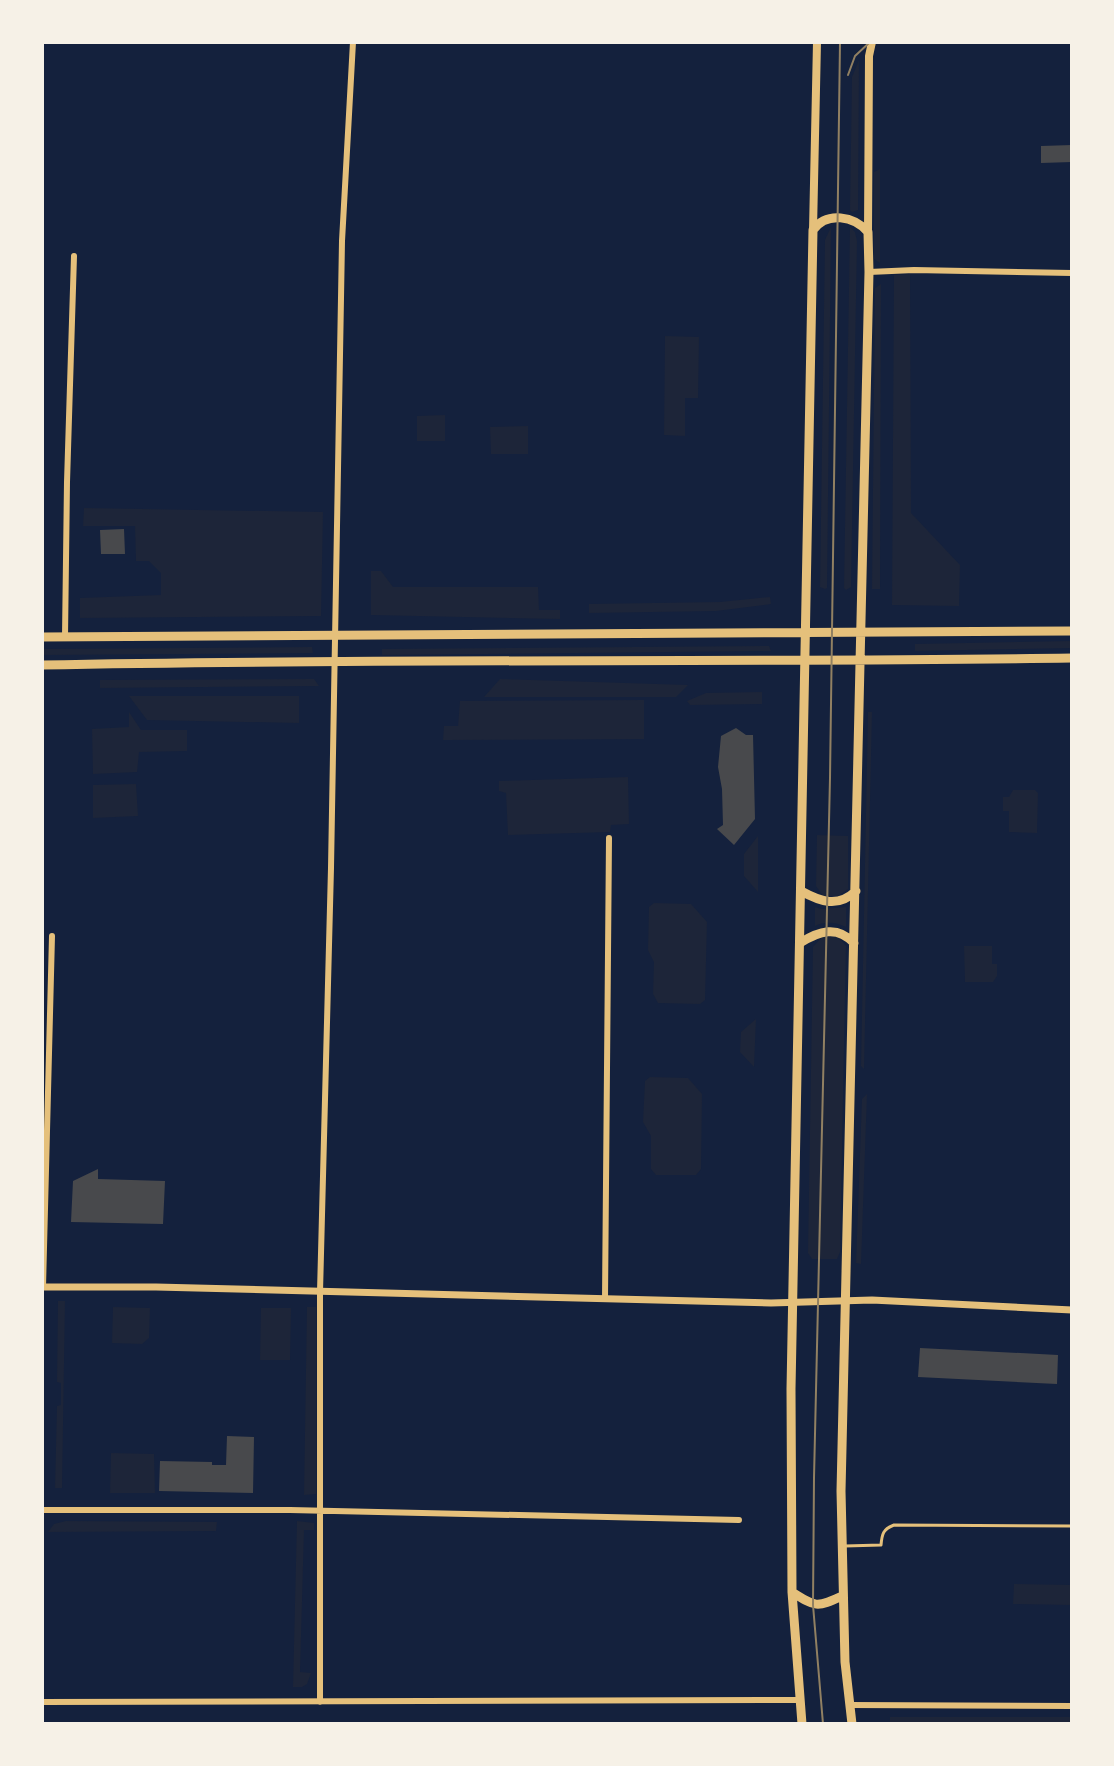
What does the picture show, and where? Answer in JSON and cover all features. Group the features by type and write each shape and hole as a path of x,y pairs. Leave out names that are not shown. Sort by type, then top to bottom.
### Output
{"main road":[{"path":"802,1724 792,1592 793,1303 817,42"},
{"path":"852,1724 842,1596 841,1491 869,272 869,56 872,42"},
{"path":"813,230 818,223 838,218 861,224 868,232"},
{"path":"42,637 1072,631"},
{"path":"42,665 1072,658"},
{"path":"801,891 831,903 847,899 856,891"},
{"path":"800,943 826,931 846,934 854,943"},
{"path":"792,1592 813,1605 823,1605 842,1596"}],"street":[{"path":"320,1702 320,1292 342,241 353,42"},
{"path":"65,637 74,256"},
{"path":"869,272 1072,273"},
{"path":"605,1299 609,838"},
{"path":"52,936 42,1287 156,1287 793,1303 872,1300 1072,1310"},
{"path":"42,1510 739,1520"},
{"path":"42,1702 798,1700"},
{"path":"849,1705 1072,1706"}],"lane":[{"path":"843,1546 881,1545 882,1535 894,1525 1072,1526"}],"shaded area":[{"path":"859,60 858,210 852,212 852,77"},
{"path":"880,169 880,263 874,259 874,172"},
{"path":"831,227 825,589 820,587 825,240"},
{"path":"850,227 857,241 851,587 846,590 844,588"},
{"path":"910,274 911,513 960,565 959,606 892,605 894,275"},
{"path":"881,284 880,589 872,589 875,288"},
{"path":"665,336 699,337 698,398 685,398 685,436 664,435"},
{"path":"445,415 445,441 417,441 417,416"},
{"path":"528,426 528,454 491,454 490,427"},
{"path":"84,508 323,512 321,616 80,618 80,598 161,595 161,573 149,561 136,561 135,526 83,526"},
{"path":"371,571 381,571 393,587 538,587 539,610 560,610 560,619 371,615"},
{"path":"770,597 771,604 716,611 589,613 589,604 720,602"},
{"path":"1072,641 1072,648 915,651 915,644"},
{"path":"769,646 771,651 382,655 382,649"},
{"path":"312,647 313,653 42,655 42,649"},
{"path":"314,679 319,686 100,688 100,680"},
{"path":"500,679 688,685 676,697 484,697"},
{"path":"762,692 762,704 690,705 687,701 706,693"},
{"path":"129,696 299,696 299,723 147,720"},
{"path":"644,700 644,739 443,740 444,726 458,726 460,701"},
{"path":"129,712 141,730 187,730 187,751 139,752 137,772 93,774 92,729 129,727"},
{"path":"868,712 872,712 864,1069 861,1066"},
{"path":"628,777 629,824 611,825 610,832 508,835 506,793 499,791 499,781"},
{"path":"136,784 138,816 93,818 93,785"},
{"path":"1013,790 1035,790 1038,793 1037,833 1009,832 1009,811 1003,811 1003,797 1009,797"},
{"path":"817,835 848,836 848,889 838,896 823,896 816,886"},
{"path":"758,836 758,892 744,876 744,854"},
{"path":"654,903 691,904 707,922 705,1000 700,1004 658,1003 653,994 654,962 648,950 649,907"},
{"path":"815,907 846,907 846,927 830,923 815,926"},
{"path":"823,936 838,937 846,946 840,1252 837,1259 812,1259 808,1253 813,947"},
{"path":"964,946 992,946 992,964 997,964 997,976 993,982 965,982"},
{"path":"756,1019 754,1067 740,1052 741,1032"},
{"path":"650,1077 688,1078 702,1094 701,1169 696,1175 656,1175 651,1169 651,1136 643,1122 645,1081"},
{"path":"867,1094 861,1264 856,1263 862,1099"},
{"path":"58,1301 65,1301 62,1488 55,1488 57,1406 61,1405 61,1383 57,1382"},
{"path":"113,1307 150,1308 149,1338 142,1344 112,1343"},
{"path":"307,1307 316,1307 316,1494 304,1495"},
{"path":"261,1308 291,1308 290,1360 260,1360"},
{"path":"111,1453 154,1454 155,1493 110,1493"},
{"path":"66,1521 217,1522 216,1531 48,1532 54,1524"},
{"path":"297,1521 314,1523 314,1530 304,1530 300,1672 311,1673 307,1684 302,1687 293,1687"},
{"path":"1014,1584 1072,1585 1072,1605 1013,1604"},
{"path":"890,1717 1072,1717 1072,1724 890,1724"}],"building":[{"path":"1072,145 1072,162 1041,163 1041,146"},
{"path":"124,529 125,554 101,554 100,530"},
{"path":"736,728 746,735 753,735 755,819 734,845 717,829 723,825 718,767 721,736"},
{"path":"98,1169 98,1179 165,1181 163,1224 71,1222 73,1181"},
{"path":"920,1348 1058,1355 1057,1384 918,1377"},
{"path":"227,1436 254,1437 253,1493 159,1491 160,1461 226,1465"}],"tram line":[{"path":"823,1724 813,1605 814,1478 830,778 840,42"},
{"path":"848,75 855,56 870,42"}]}
